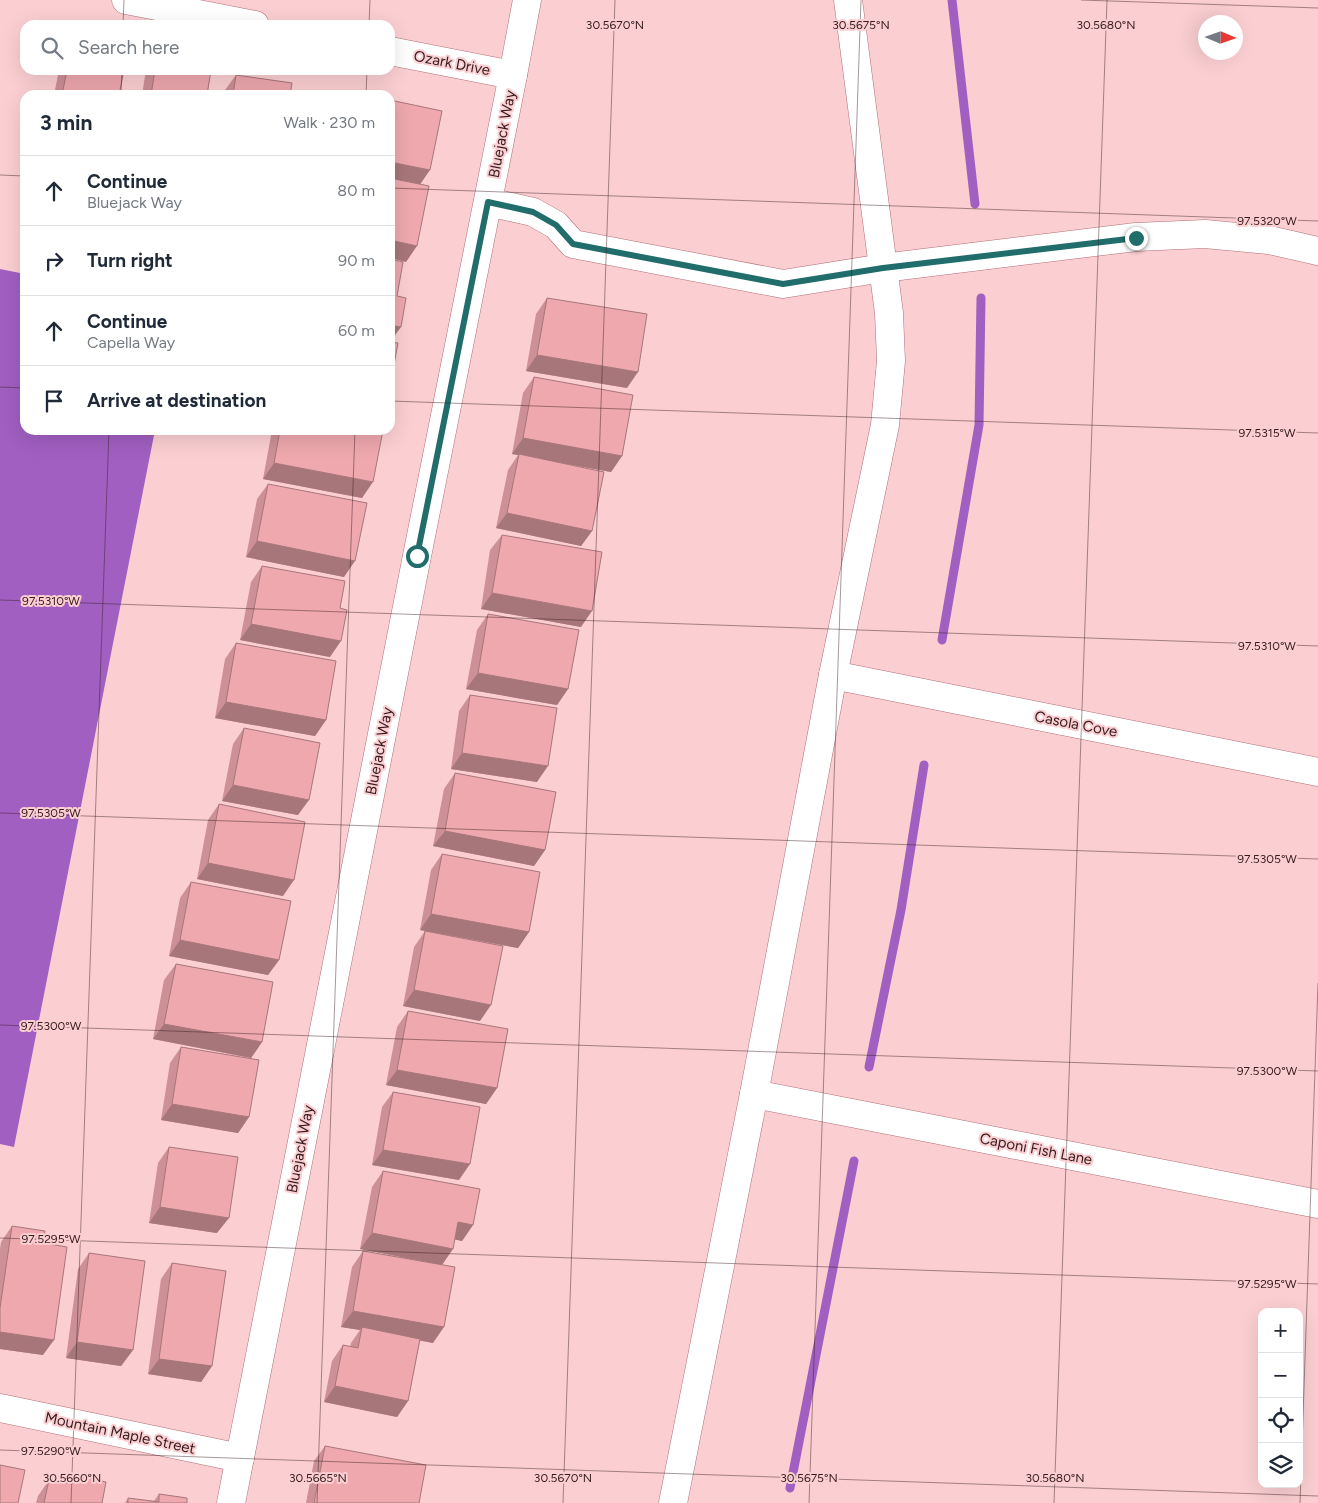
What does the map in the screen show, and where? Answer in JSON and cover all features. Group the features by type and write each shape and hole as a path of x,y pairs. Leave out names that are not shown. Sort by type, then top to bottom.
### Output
{"street":[{"path":"126,0 229,20"},
{"name":"Bluejack Way","path":"231,1503 514,75 527,0"},
{"path":"673,1503 834,676 885,425 891,361 889,314 848,0"},
{"name":"Ozark Drive","path":"395,52 514,75"},
{"path":"488,202 533,212 556,225 573,244 783,284 883,268 1136,238 1205,234 1269,240 1318,251"},
{"name":"Casola Cove","path":"834,676 1318,772"},
{"name":"Caponi Fish Lane","path":"754,1094 1318,1204"},
{"name":"Mountain Maple Street","path":"0,1408 240,1458"}],"shaded area":[{"path":"0,269 20,273 20,435 154,435 14,1147 0,1144"}],"building":[{"path":"66,75 123,75 120,90 63,90"},
{"path":"154,75 210,75 208,90 152,90"},
{"path":"236,75 292,83 291,90 234,90"},
{"path":"395,101 442,111 430,170 395,163"},
{"path":"395,179 429,186 417,246 395,241"},
{"path":"395,260 403,262 397,296 406,298 401,327 395,326"},
{"path":"547,298 647,314 638,372 537,355"},
{"path":"395,343 398,343 395,359"},
{"path":"534,377 633,395 622,456 523,438"},
{"path":"279,435 382,435 373,482 274,463"},
{"path":"519,454 604,472 592,531 507,513"},
{"path":"268,484 367,503 355,561 257,541"},
{"path":"502,535 602,552 592,611 492,593"},
{"path":"262,566 345,581 340,608 347,610 341,641 251,624"},
{"path":"488,614 579,630 568,689 478,673"},
{"path":"236,643 336,661 326,720 226,702"},
{"path":"470,695 557,708 548,766 462,753"},
{"path":"244,728 320,743 309,800 233,785"},
{"path":"455,773 556,792 545,850 445,831"},
{"path":"219,804 305,822 294,880 208,863"},
{"path":"442,854 540,872 529,932 431,914"},
{"path":"191,882 291,901 279,960 180,940"},
{"path":"425,931 503,946 491,1005 414,990"},
{"path":"176,964 273,982 262,1042 164,1024"},
{"path":"408,1011 508,1029 497,1088 397,1070"},
{"path":"181,1047 259,1060 249,1117 172,1104"},
{"path":"393,1092 480,1107 470,1164 383,1150"},
{"path":"169,1147 238,1157 229,1218 160,1207"},
{"path":"383,1171 480,1189 473,1225 458,1222 453,1249 372,1233"},
{"path":"12,1226 45,1231 43,1243 67,1247 54,1340 0,1332 0,1308"},
{"path":"363,1251 455,1267 444,1327 353,1311"},
{"path":"89,1253 145,1261 133,1350 77,1342"},
{"path":"172,1263 226,1271 212,1366 159,1359"},
{"path":"362,1327 420,1339 408,1401 335,1386 343,1345 358,1348"},
{"path":"325,1446 426,1465 419,1503 314,1503"},
{"path":"0,1465 25,1470 18,1503 0,1503"},
{"path":"74,1475 106,1482 102,1503 44,1503 49,1480 72,1484"},
{"path":"159,1494 187,1498 187,1503 128,1503 128,1498 159,1502"}],"waterway":[{"path":"952,0 975,204"},
{"path":"942,640 979,425 981,298"},
{"path":"869,1067 901,910 924,765"},
{"path":"790,1488 854,1161"}],"route":[{"path":"417,556 488,202 533,212 556,225 573,244 783,284 806,282 883,268 1136,238"}]}
